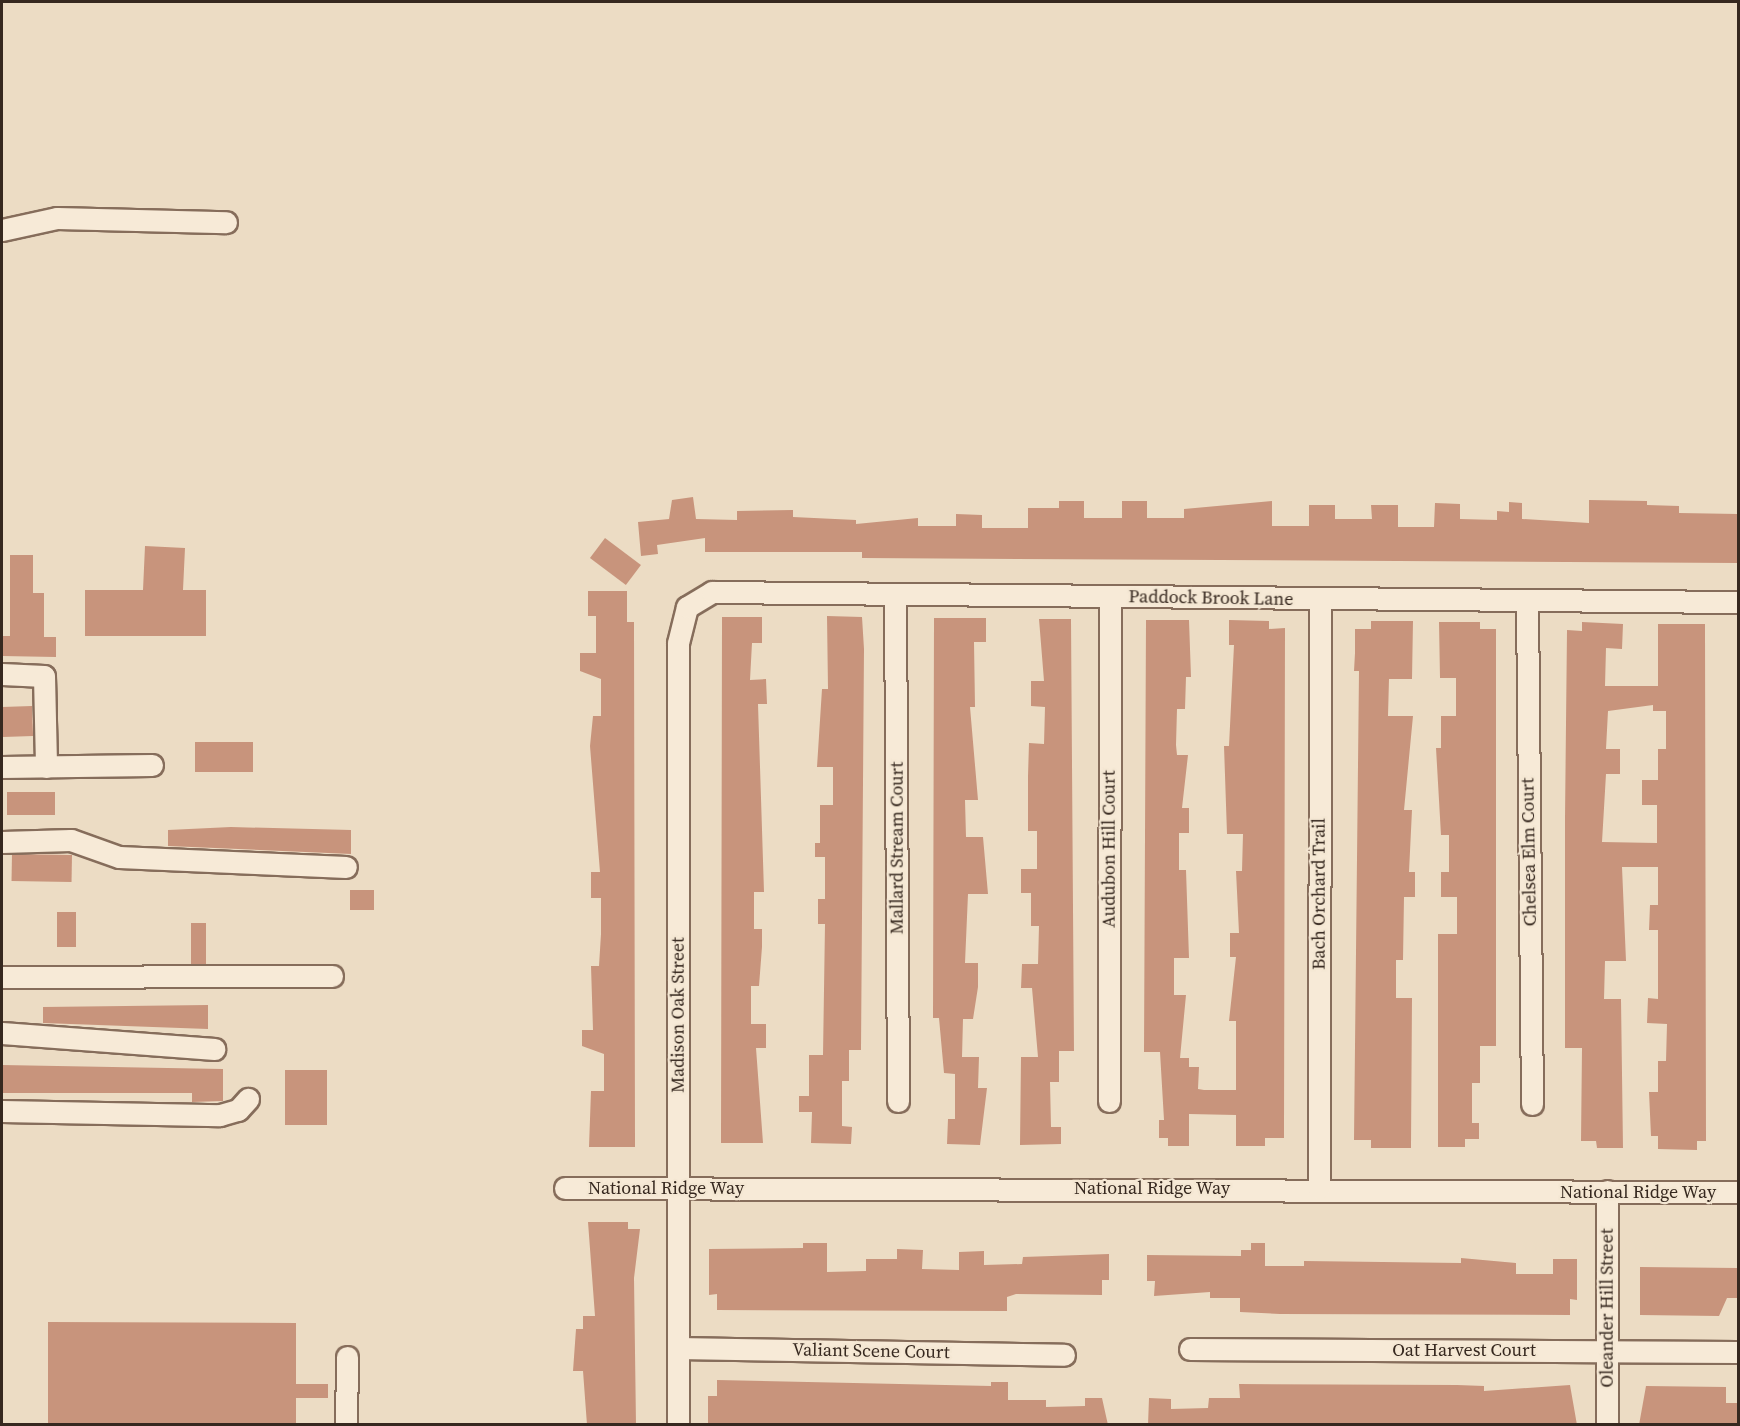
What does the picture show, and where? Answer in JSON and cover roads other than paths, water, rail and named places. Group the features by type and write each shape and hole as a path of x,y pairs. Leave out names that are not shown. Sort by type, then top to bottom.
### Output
{"street":[{"path":"2,230 57,218 226,222"},
{"name":"Paddock Brook Lane","path":"687,607 711,592 1738,602"},
{"name":"Mallard Stream Court","path":"895,594 898,1101"},
{"name":"Audubon Hill Court","path":"1109,1101 1110,597"},
{"name":"Bach Orchard Trail","path":"1319,1188 1320,599"},
{"name":"Chelsea Elm Court","path":"1527,601 1532,1104"},
{"name":"Madison Oak Street","path":"678,1425 678,643 687,607"},
{"path":"2,674 44,676 46,767"},
{"path":"2,767 152,765"},
{"path":"2,842 71,840 119,857 346,867"},
{"path":"2,977 332,976"},
{"path":"2,1033 214,1049"},
{"path":"2,1111 220,1116 238,1110 248,1099"},
{"name":"National Ridge Way","path":"565,1188 1319,1188 1738,1192"},
{"name":"Oleander Hill Street","path":"1607,1191 1607,1425"},
{"name":"Valiant Scene Court","path":"678,1348 1064,1355"},
{"name":"Oat Harvest Court","path":"1190,1349 1738,1353"},
{"path":"346,1425 347,1357"}]}
